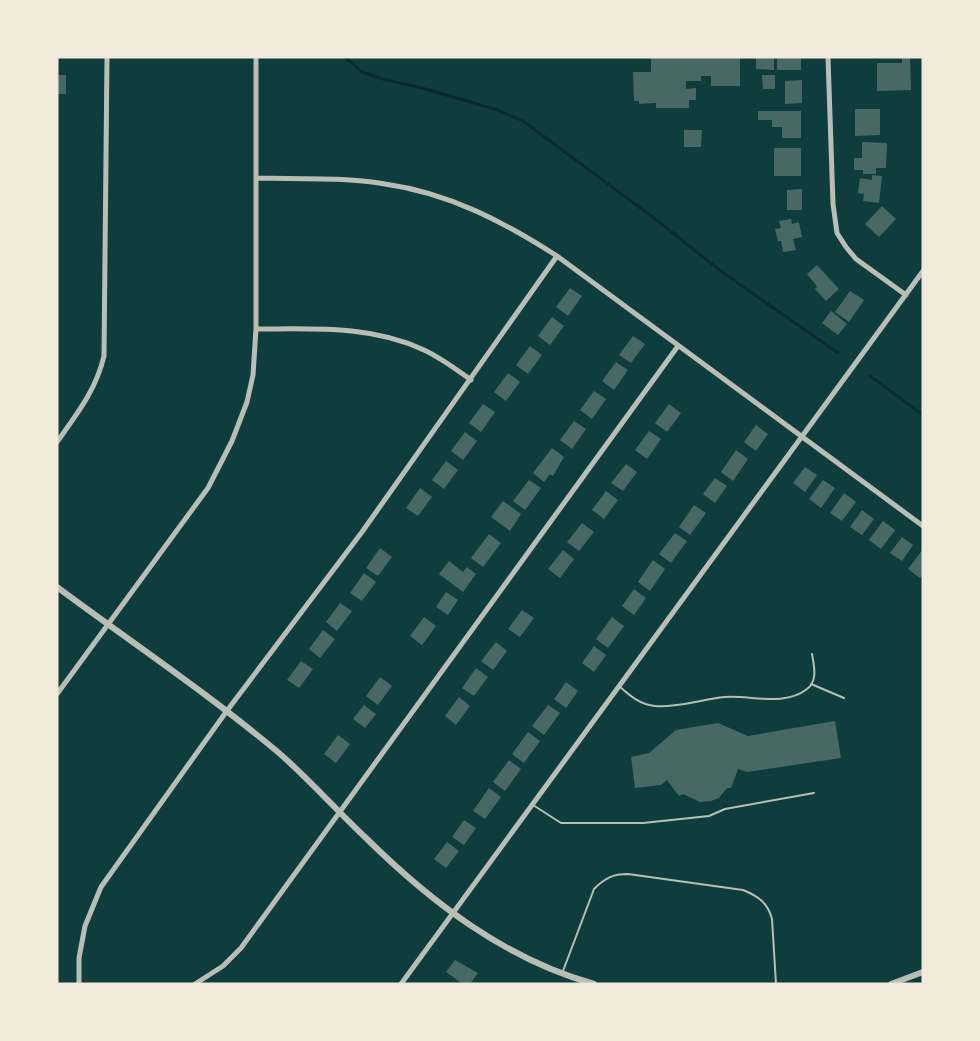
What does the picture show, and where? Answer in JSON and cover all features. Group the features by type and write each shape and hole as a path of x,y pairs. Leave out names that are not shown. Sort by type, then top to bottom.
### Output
{"street":[{"path":"57,442 88,399 98,380 104,356 107,57"},
{"path":"57,694 207,488 220,468 248,402 253,375 256,329 256,57"},
{"path":"828,57 833,204 837,232 841,241 856,259 906,295"},
{"path":"256,178 357,181 422,191 485,214 523,233 923,526"},
{"path":"79,984 81,941 96,897 226,712 355,541 471,380 557,256"},
{"path":"401,984 923,271"},
{"path":"256,329 340,329 382,336 424,350 471,380"},
{"path":"195,984 222,966 241,948 678,346"},
{"path":"57,587 279,754 419,888 452,914 499,943 562,974 594,984"},
{"path":"891,984 923,972"}],"lane":[{"path":"619,686 631,697 655,706 726,697 758,699 788,697 808,688 811,684 814,674 812,654"},
{"path":"811,684 844,698"},
{"path":"533,805 561,823 643,823 709,816 725,809 814,793"},
{"path":"562,974 594,889 604,879 628,874 743,890 757,896 770,910 772,919 776,984"}],"building":[{"path":"651,57 740,57 740,86 711,86 711,76 701,76 701,81 686,81 686,89 696,88 696,100 689,100 689,108 656,108 656,103 639,104 639,101 634,101 633,72 651,72"},
{"path":"756,57 774,57 774,70 756,69"},
{"path":"777,57 801,57 801,70 777,70"},
{"path":"902,57 910,57 911,90 877,91 877,63 902,63"},
{"path":"57,75 66,75 66,94 57,94"},
{"path":"762,75 775,75 775,89 763,89"},
{"path":"802,80 802,103 785,104 785,81"},
{"path":"855,109 880,109 880,135 855,136"},
{"path":"758,111 801,111 801,138 782,138 782,127 772,127 772,120 758,120"},
{"path":"684,130 702,130 701,147 684,147"},
{"path":"862,142 887,143 886,168 876,168 876,174 863,174 863,170 854,170 854,158 862,158"},
{"path":"774,148 801,148 801,176 774,176"},
{"path":"872,175 882,176 879,203 863,201 864,194 858,193 860,178 872,180"},
{"path":"802,189 802,210 787,210 787,190"},
{"path":"882,206 896,219 879,237 865,224"},
{"path":"791,219 792,224 799,222 802,237 793,239 796,250 783,252 775,229 781,228 779,221"},
{"path":"817,265 839,289 826,301 815,289 817,287 807,274"},
{"path":"570,288 582,296 568,316 556,307"},
{"path":"850,291 864,300 849,322 835,312"},
{"path":"831,311 847,324 838,335 822,323"},
{"path":"552,317 564,326 550,345 538,336"},
{"path":"633,336 645,344 631,363 619,355"},
{"path":"530,346 542,355 528,374 516,365"},
{"path":"616,362 628,370 614,390 602,381"},
{"path":"508,373 520,382 506,401 494,392"},
{"path":"594,391 606,399 592,419 580,410"},
{"path":"483,404 495,412 481,432 469,423"},
{"path":"669,404 681,413 667,432 655,423"},
{"path":"574,421 586,429 572,449 560,440"},
{"path":"756,425 768,434 756,451 744,442"},
{"path":"649,431 661,439 647,459 635,450"},
{"path":"465,432 477,441 463,460 451,451"},
{"path":"552,448 564,457 553,476 550,474 544,482 533,473"},
{"path":"736,450 748,459 733,481 721,472"},
{"path":"446,461 458,470 444,489 432,480"},
{"path":"626,464 637,472 623,491 611,483"},
{"path":"805,467 817,475 805,492 793,483"},
{"path":"715,478 727,486 715,503 703,494"},
{"path":"529,480 541,488 525,510 513,501"},
{"path":"823,480 835,488 821,508 809,499"},
{"path":"420,488 432,497 418,516 406,508"},
{"path":"606,491 618,500 604,519 592,510"},
{"path":"844,493 856,502 842,521 830,513"},
{"path":"503,501 521,514 510,531 491,517"},
{"path":"694,505 706,513 690,535 679,527"},
{"path":"862,510 874,519 862,535 850,527"},
{"path":"883,521 895,530 881,549 869,540"},
{"path":"582,523 594,532 579,551 567,542"},
{"path":"675,533 687,541 671,563 659,554"},
{"path":"489,534 501,543 483,567 471,558"},
{"path":"902,537 913,545 902,561 890,553"},
{"path":"380,548 392,557 378,576 366,568"},
{"path":"923,549 923,574 920,578 908,569"},
{"path":"563,550 574,559 560,578 548,569"},
{"path":"653,560 665,569 650,591 638,582"},
{"path":"449,561 463,572 467,567 476,574 463,592 439,574"},
{"path":"364,573 376,582 362,601 350,593"},
{"path":"634,589 646,598 634,615 622,606"},
{"path":"446,592 458,600 448,615 436,607"},
{"path":"340,603 352,611 337,631 326,622"},
{"path":"522,610 534,618 520,637 508,629"},
{"path":"424,617 436,626 422,645 410,636"},
{"path":"612,617 624,626 608,648 596,639"},
{"path":"323,630 335,639 320,658 309,649"},
{"path":"496,642 507,651 493,670 481,661"},
{"path":"594,646 606,655 594,672 582,663"},
{"path":"301,661 313,669 299,688 287,680"},
{"path":"476,668 488,677 474,696 462,688"},
{"path":"380,677 392,686 378,705 366,696"},
{"path":"566,682 578,691 566,708 554,699"},
{"path":"459,697 470,706 456,725 445,716"},
{"path":"364,705 376,714 365,728 353,719"},
{"path":"548,705 560,713 544,735 532,726"},
{"path":"835,721 841,758 747,772 738,769 731,788 727,788 719,798 711,801 700,802 683,794 679,796 667,780 661,785 635,788 631,757 649,753 676,730 718,723 748,736"},
{"path":"528,732 540,741 524,763 512,754"},
{"path":"338,735 350,744 336,763 324,754"},
{"path":"509,760 521,769 505,791 493,782"},
{"path":"489,788 501,797 485,819 473,811"},
{"path":"464,820 476,828 464,845 452,837"},
{"path":"447,842 459,851 446,868 434,859"},
{"path":"455,960 478,973 470,984 463,984 446,972"}],"waterway":[{"path":"345,57 362,72 498,110 523,121 654,218 722,272 838,353"},
{"path":"870,376 923,415"}]}
